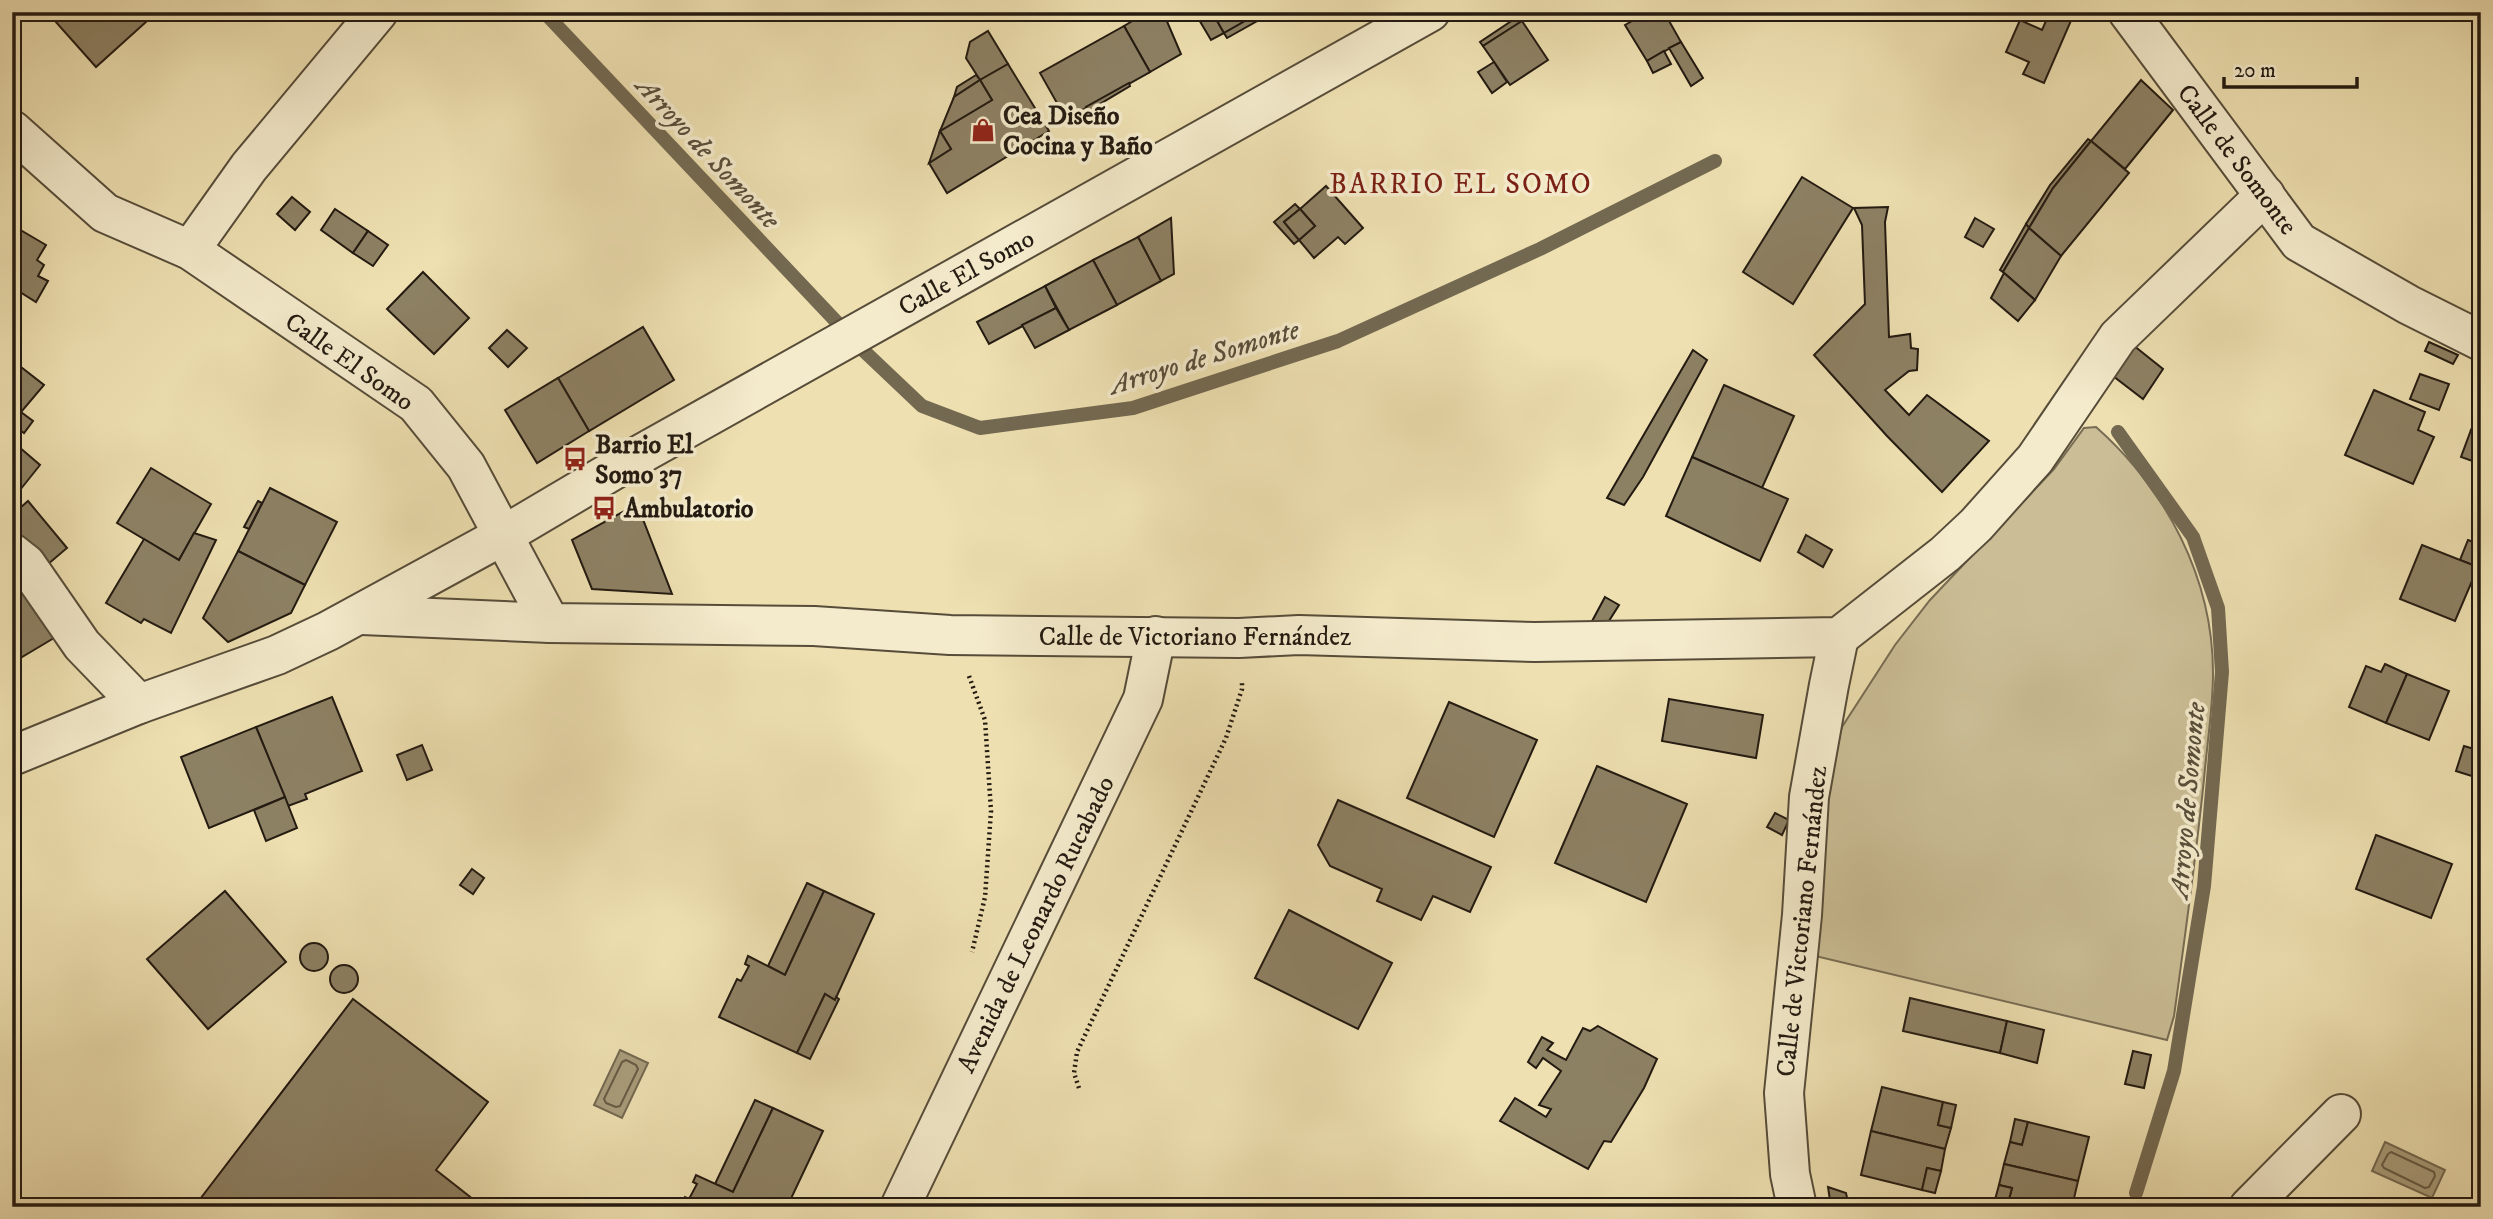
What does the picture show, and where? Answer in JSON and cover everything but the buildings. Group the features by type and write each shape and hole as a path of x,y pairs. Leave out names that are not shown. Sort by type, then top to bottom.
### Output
{"street":[{"path":"190,250 249,167 379,12"},
{"name":"Calle El Somo","path":"12,756 139,704 277,655 362,615 634,458 1430,12"},
{"name":"Calle de Somonte","path":"2128,12 2299,242 2409,305 2481,341"},
{"name":"Calle El Somo","path":"12,130 105,214 190,250 416,404 466,466 504,535"},
{"path":"1839,637 1945,554 1976,525 2035,459 2118,337 2265,195"},
{"path":"504,535 550,623"},
{"path":"12,553 26,565 82,645 139,704"},
{"name":"Calle de Victoriano Fernández","path":"362,615 550,623 814,626 950,635 1239,638 1299,635 1535,642 1839,637 1810,797 1784,1093 1790,1174 1797,1207"},
{"name":"Avenida de Leonardo Rucabado","path":"900,1207 1143,699 1156,636"},
{"path":"2249,1207 2342,1114"}],"path":[{"path":"950,635 985,720 991,811 985,897 970,961"},
{"path":"1079,1088 1074,1073 1077,1052 1226,738 1242,690 1239,638"}],"shaded area":[{"path":"2096,427 2144,478 2181,538 2205,603 2211,638 2212,699 2201,809 2174,1016 2167,1040 1807,954 1820,805 1842,727 1895,645 1930,600 2054,469 2084,428"}],"water":[{"path":"620,1050 648,1063 622,1118 594,1105"},
{"path":"2385,1142 2445,1170 2432,1198 2372,1171"}],"waterway":[{"name":"Arroyo de Somonte","path":"544,12 864,351 922,406 980,428 1133,408 1338,341 1540,249 1715,161"},
{"name":"Arroyo de Somonte","path":"2118,432 2193,537 2218,608 2222,672 2204,886 2174,1071 2136,1193"}],"place":[{"name":"Cea Diseño Cocina y Baño","path":"983,130"},
{"name":"Barrio El Somo 37","path":"575,459"},
{"name":"Ambulatorio","path":"604,508"}],"district":[{"name":"BARRIO EL SOMO","path":"1461,183"}]}
